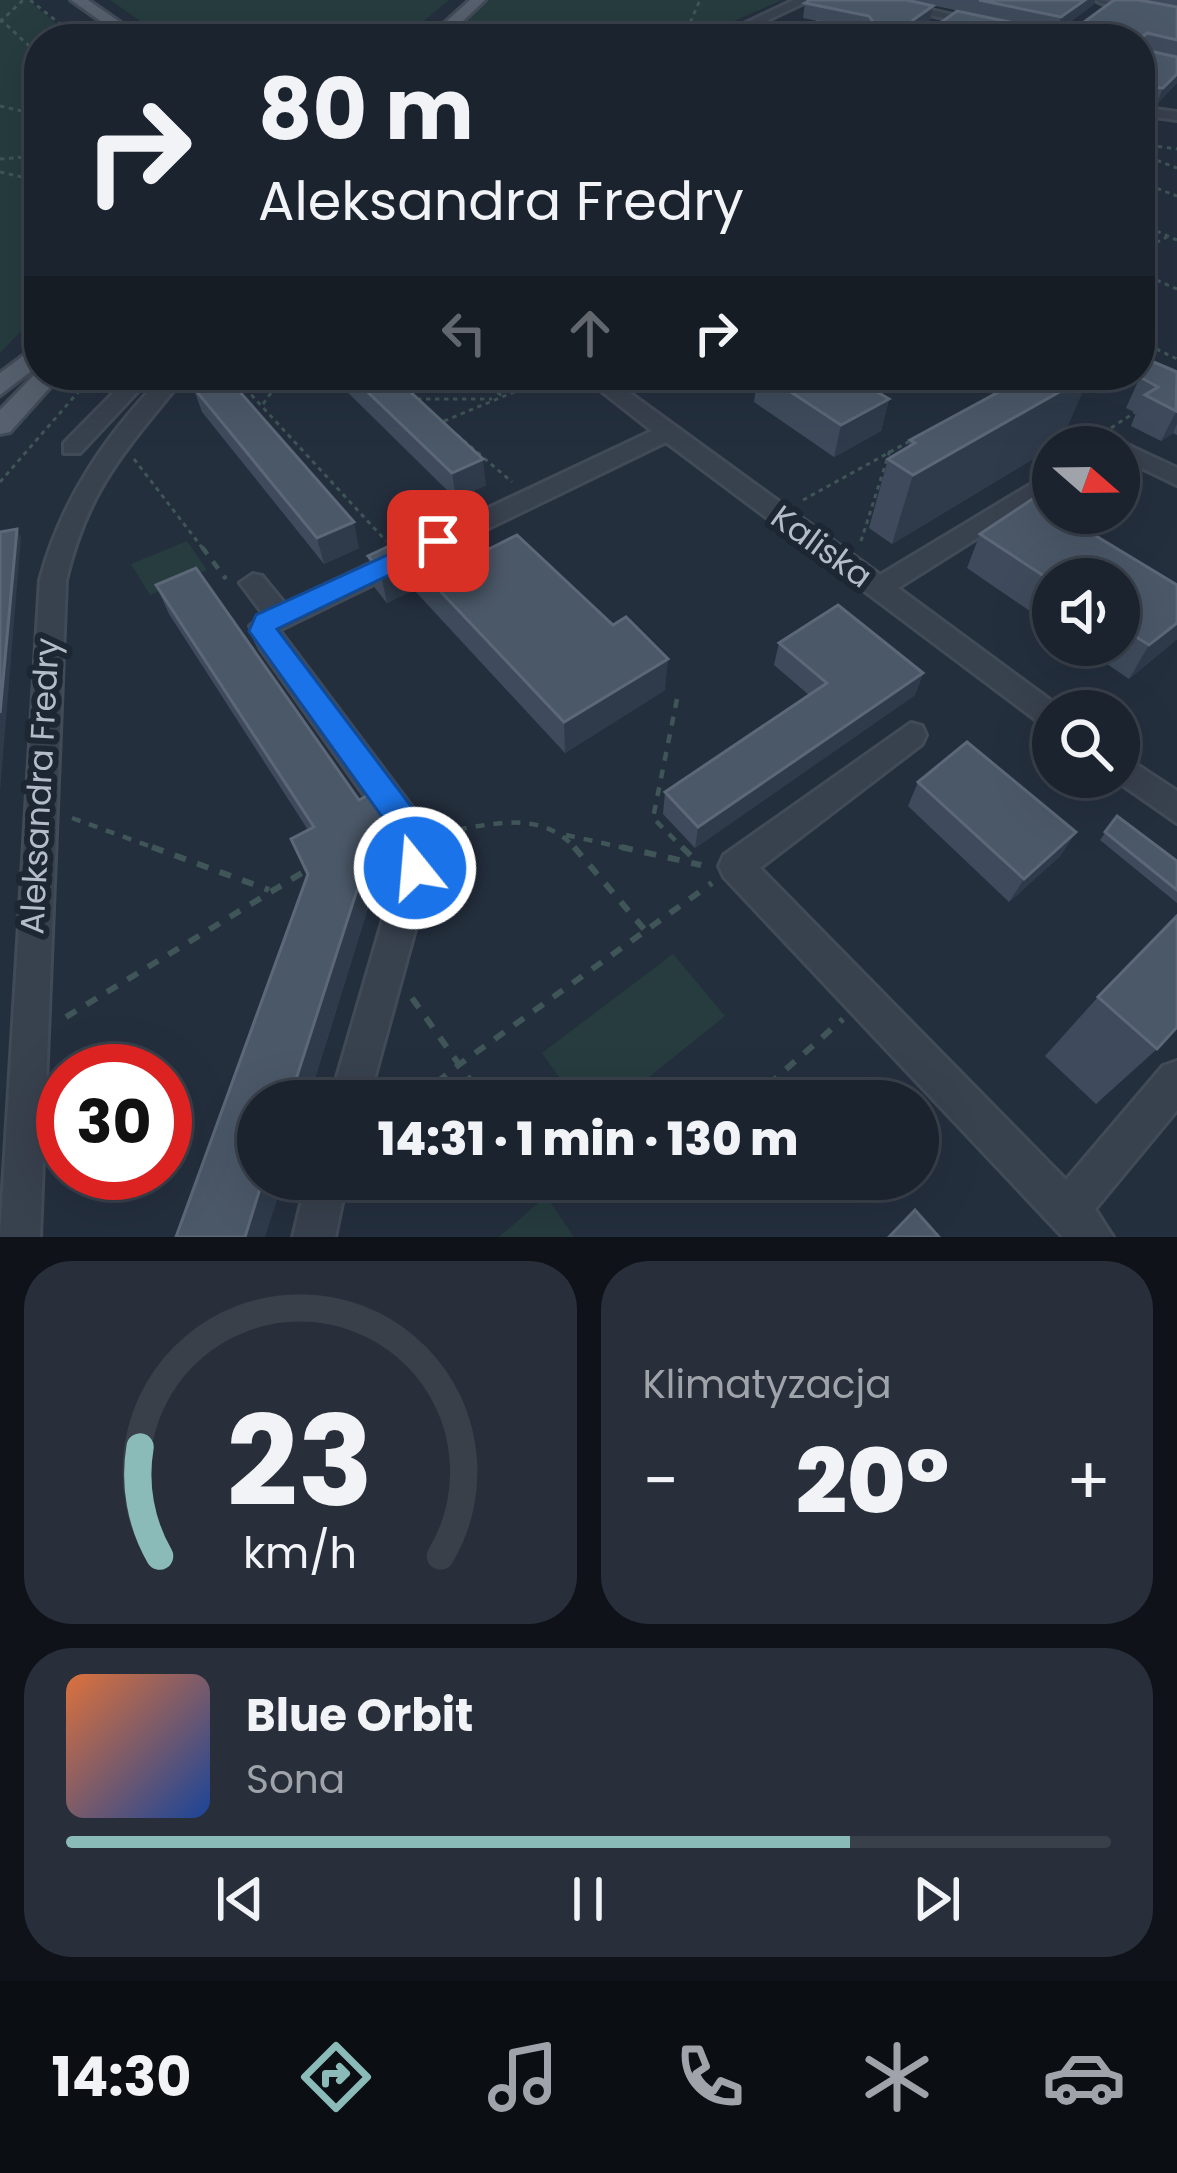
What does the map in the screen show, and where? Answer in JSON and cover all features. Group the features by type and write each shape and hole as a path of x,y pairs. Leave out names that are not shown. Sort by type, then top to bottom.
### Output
{"main road":[{"path":"78,0 113,24"},
{"path":"452,24 478,0"},
{"path":"447,24 464,13"},
{"path":"102,17 110,24"},
{"path":"0,387 24,365"},
{"path":"0,426 34,390"}],"street":[{"path":"751,24 804,0"},
{"path":"870,0 984,24"},
{"path":"1095,14 1106,1 1177,14"},
{"path":"942,24 952,17"},
{"path":"72,448 128,390"},
{"name":"Aleksandra Fredry","path":"19,1237 52,580 62,542 101,460 163,390"},
{"name":"Kaliska","path":"611,390 1032,701"},
{"path":"355,1080 415,868 412,836 263,631 266,622 668,432"},
{"path":"1140,459 1177,478"},
{"path":"879,588 1032,492"},
{"path":"240,581 280,616"},
{"path":"911,736 718,866 865,999 1080,1223 1177,1080"},
{"path":"1140,782 1177,809"},
{"path":"314,1237 322,1200"}],"path":[{"path":"22,0 1,20 24,41"},
{"path":"30,0 60,24"},
{"path":"1155,230 1177,239"},
{"path":"1155,243 1169,236"},
{"path":"0,482 80,390"},
{"path":"247,390 390,545"},
{"path":"261,406 273,390"},
{"path":"407,390 516,485"},
{"path":"493,390 501,398"},
{"path":"442,422 520,390"},
{"path":"417,399 501,398"},
{"path":"802,500 987,400"},
{"path":"1114,426 1146,406"},
{"path":"1050,418 1065,426"},
{"path":"861,541 890,450"},
{"path":"131,455 240,581"},
{"path":"677,699 653,818 718,866"},
{"path":"72,818 272,891"},
{"path":"412,836 536,820 564,835 718,866"},
{"path":"564,835 644,929"},
{"path":"66,1017 325,859"},
{"path":"440,1080 644,929 718,866"},
{"path":"388,963 471,1080"},
{"path":"774,1080 865,999"}],"green space":[{"path":"0,0 28,0 56,24 24,24 24,328 0,353"},
{"path":"110,0 449,0 420,24 144,24"},
{"path":"487,0 782,0 727,24 461,24"},
{"path":"187,541 207,570 150,595 131,564"},
{"path":"673,954 725,1016 645,1080 561,1080 542,1053"},
{"path":"541,1200 549,1200 574,1237 499,1237"}],"building":[{"path":"907,0 933,6 914,24 875,24 869,16 805,3"},
{"path":"979,0 1085,0 1061,17"},
{"path":"1114,0 1139,0 1177,7 1177,40 1155,35 1155,24 1081,24"},
{"path":"957,11 1019,24 939,24"},
{"path":"1155,52 1177,57 1177,74 1163,88 1155,88"},
{"path":"1155,363 1177,372 1176,411 1145,395 1158,387"},
{"path":"195,390 238,390 354,522 317,538"},
{"path":"366,390 408,390 483,459 452,473"},
{"path":"788,390 874,390 889,399 841,425"},
{"path":"1002,390 1063,390 913,475 888,459 915,443 910,440"},
{"path":"1032,499 1032,534 1093,534 1132,558 1032,558 1032,568 980,534"},
{"path":"455,515 489,549 517,535 613,625 626,617 668,659 564,722 408,557 380,570 368,556"},
{"path":"17,529 0,713 0,532"},
{"path":"1140,563 1177,585 1177,623 1149,645 1140,639"},
{"path":"196,568 359,800 370,794 387,819 384,849 368,856 296,1080 237,1080 237,1200 256,1200 245,1237 176,1237 308,874 291,839 314,827 156,585"},
{"path":"838,605 923,673 698,827 665,792 827,683 779,643"},
{"path":"967,742 1076,832 1024,879 918,782"},
{"path":"1117,816 1177,861 1177,890 1105,832"},
{"path":"1177,916 1177,1027 1157,1049 1098,997"},
{"path":"915,1210 939,1237 889,1237"}],"route":[{"path":"415,868 415,844 406,824 263,631 266,622 438,541"}]}
